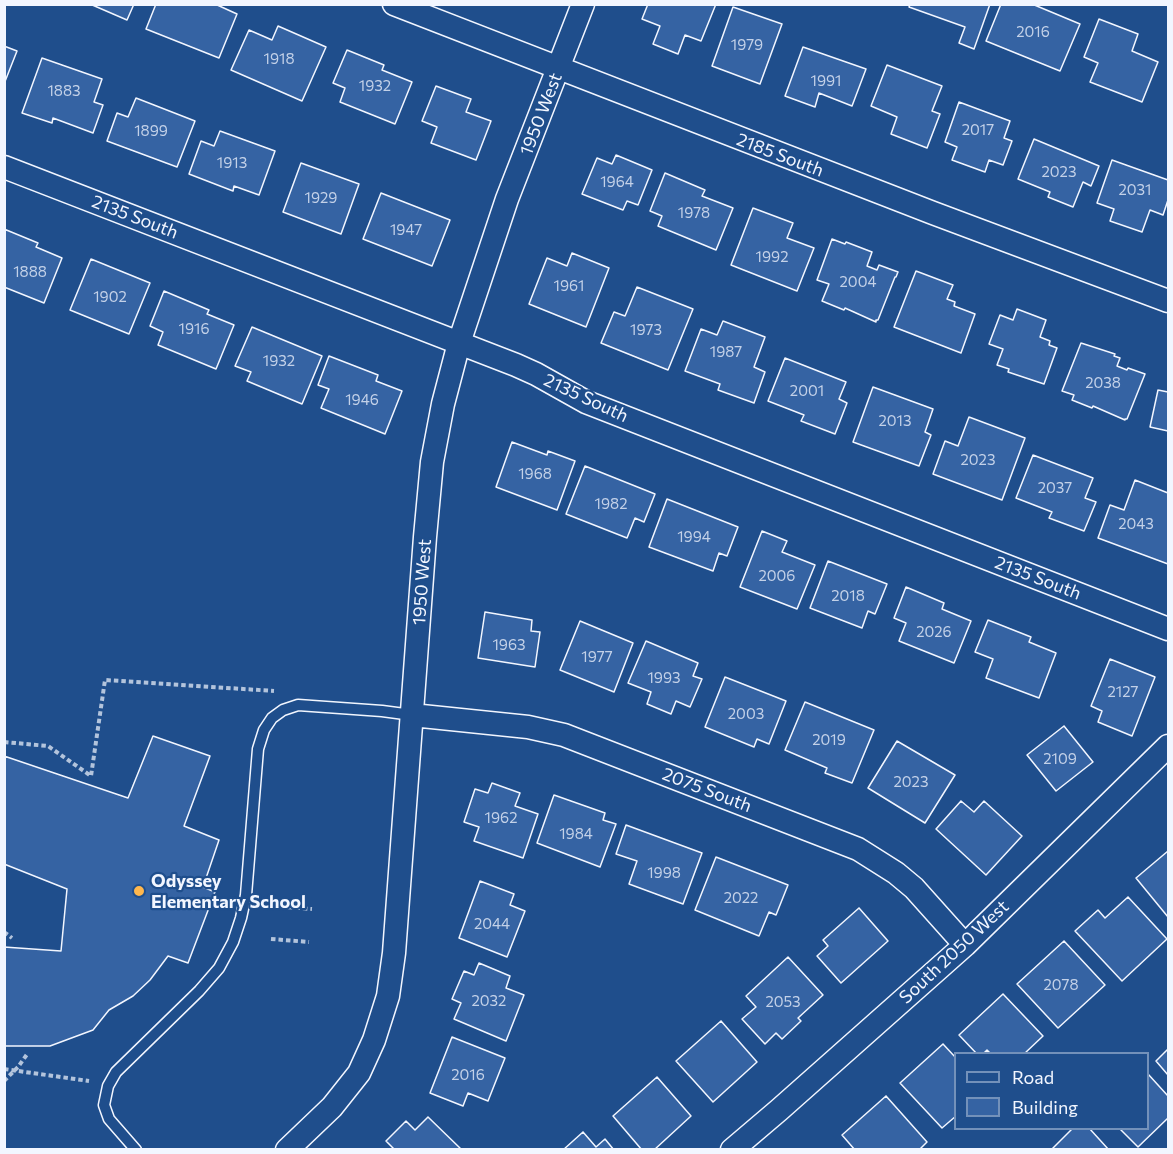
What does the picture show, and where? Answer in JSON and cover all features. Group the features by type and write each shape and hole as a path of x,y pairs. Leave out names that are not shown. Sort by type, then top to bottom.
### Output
{"street":[{"name":"2185 South","path":"394,4 933,213 1168,301"},
{"name":"1950 West","path":"287,1149 332,1107 359,1073 374,1040 388,996 394,953 425,537 432,462 443,404 459,343 507,199 583,4"},
{"name":"2135 South","path":"4,167 459,343 536,374 586,402 1168,629"},
{"name":"2075 South","path":"412,715 528,727 564,735 858,849 896,873 914,888 965,945"},
{"name":"South 2050 West","path":"732,1149 965,945 1168,746"}],"lane":[{"path":"136,1149 109,1119 104,1105 108,1086 116,1072 200,991 219,968 233,942 246,895 258,749 264,730 272,718 283,710 298,705 412,715"}],"path":[{"path":"4,742 48,747 91,776 105,680 274,691"},
{"path":"273,906 312,909"},
{"path":"4,932 12,938"},
{"path":"271,939 309,942"},
{"path":"4,1081 28,1053"},
{"path":"4,1069 89,1081"}],"building":[{"path":"90,4 134,4 127,20"},
{"path":"156,4 215,4 237,14 219,58 146,29"},
{"path":"648,4 716,4 701,41 685,35 678,54 653,44 660,26 642,19"},
{"path":"910,4 990,4 974,49 959,43 965,27 909,7"},
{"path":"1001,4 1032,4 1080,24 1060,71 986,41"},
{"path":"733,7 782,24 760,84 712,66"},
{"path":"1099,19 1138,34 1132,51 1158,62 1142,102 1090,82 1098,63 1084,57"},
{"path":"278,26 326,47 302,101 231,70 249,30 272,40"},
{"path":"4,46 17,51 4,84"},
{"path":"803,47 866,69 852,106 819,93 815,107 785,96"},
{"path":"347,50 384,65 382,70 412,82 395,124 340,102 345,88 333,83"},
{"path":"42,58 102,79 94,102 103,105 93,133 53,118 52,123 22,113"},
{"path":"887,65 942,86 932,111 940,114 927,148 891,134 897,117 871,106"},
{"path":"436,86 471,99 466,112 491,121 476,160 431,143 437,127 422,121"},
{"path":"136,98 195,121 177,167 107,141 117,113 128,117"},
{"path":"959,102 1010,121 1004,138 1012,141 1003,165 989,160 985,172 952,160 957,147 945,142"},
{"path":"220,131 275,151 259,195 234,186 233,191 189,174 201,141 214,146"},
{"path":"1034,139 1099,166 1091,186 1083,182 1073,207 1048,197 1050,192 1018,179"},
{"path":"616,155 652,170 638,205 627,201 623,210 582,194 597,158 612,164"},
{"path":"1112,160 1168,180 1168,200 1163,215 1150,210 1142,232 1110,221 1114,209 1097,203"},
{"path":"301,163 359,184 341,234 283,212"},
{"path":"665,173 705,190 702,196 733,208 716,250 658,226 662,216 650,211"},
{"path":"381,193 450,220 432,266 363,239"},
{"path":"753,208 793,223 787,238 814,248 797,291 731,265"},
{"path":"4,229 38,243 36,247 62,258 44,303 4,287"},
{"path":"832,239 872,252 867,266 877,270 879,265 898,272 876,322 845,308 844,310 822,301 829,284 817,280"},
{"path":"572,253 609,268 586,327 529,304 547,258 567,266"},
{"path":"91,259 150,283 129,334 70,310"},
{"path":"916,271 953,285 947,299 955,302 954,306 975,314 961,353 894,327"},
{"path":"637,287 693,309 668,370 601,343 614,312 625,316"},
{"path":"164,291 209,310 207,314 234,325 216,369 158,345 163,332 150,326"},
{"path":"1017,309 1046,320 1040,337 1050,341 1049,345 1057,348 1044,384 1008,372 1009,369 997,365 1003,349 989,344 1000,315 1013,320"},
{"path":"723,321 765,337 754,367 765,372 754,403 718,390 720,384 685,371 701,329 717,335"},
{"path":"252,327 322,356 302,404 247,381 251,372 235,366"},
{"path":"1081,343 1115,354 1114,356 1120,358 1117,366 1145,374 1127,419 1072,400 1074,395 1062,391"},
{"path":"329,356 378,375 376,381 402,391 385,434 321,408 329,389 318,385"},
{"path":"785,358 846,382 839,399 847,403 835,434 801,421 804,415 768,401"},
{"path":"873,387 933,409 925,432 931,435 919,466 853,442"},
{"path":"1158,390 1168,392 1168,431 1150,427"},
{"path":"969,417 1025,438 1002,500 933,474 945,441 958,446"},
{"path":"512,442 547,455 548,451 575,461 557,510 496,487"},
{"path":"1033,455 1093,478 1085,498 1096,502 1084,531 1049,518 1052,512 1016,498"},
{"path":"585,466 655,494 644,522 635,518 627,538 566,514"},
{"path":"1135,480 1168,493 1168,564 1098,538 1110,505 1124,510"},
{"path":"667,499 738,527 727,556 719,553 713,571 649,547"},
{"path":"762,531 787,541 782,552 815,565 797,609 740,587"},
{"path":"828,561 887,584 875,614 868,611 862,628 810,608"},
{"path":"906,587 944,603 942,609 971,621 954,663 899,641 906,623 894,618"},
{"path":"485,612 532,620 531,631 540,632 535,667 478,658"},
{"path":"988,620 1031,637 1029,642 1056,653 1039,698 986,678 993,659 975,652"},
{"path":"580,621 633,643 614,692 560,670"},
{"path":"646,641 698,663 693,676 702,679 690,707 676,701 671,714 647,704 651,692 628,683"},
{"path":"1110,659 1155,677 1132,736 1098,722 1102,711 1091,706"},
{"path":"725,677 786,701 769,744 757,739 754,747 705,727"},
{"path":"805,702 874,730 852,783 825,773 827,768 785,750"},
{"path":"1064,726 1093,762 1056,791 1027,755"},
{"name":"Odyssey Elementary School","path":"153,736 210,756 184,826 219,840 203,887 215,892 188,963 168,956 150,980 133,996 109,1010 93,1030 50,1046 4,1046 4,947 61,951 67,889 4,864 4,756 128,798"},
{"path":"897,741 955,775 925,823 868,788"},
{"path":"492,783 520,793 515,806 538,814 523,858 474,841 479,827 464,822 475,789 488,793"},
{"path":"554,795 605,813 603,820 616,824 600,867 537,843"},
{"path":"961,801 974,812 984,801 1022,836 986,875 936,829"},
{"path":"626,825 702,853 683,904 629,884 637,861 616,854"},
{"path":"1168,851 1168,917 1136,878"},
{"path":"716,857 788,885 776,915 769,912 759,936 695,910"},
{"path":"480,881 514,894 510,905 525,911 507,957 459,938"},
{"path":"1128,897 1167,939 1122,981 1075,931 1098,910 1105,918"},
{"path":"859,908 888,941 841,983 817,956 828,946 823,940"},
{"path":"1064,941 1105,985 1058,1028 1017,984"},
{"path":"788,957 823,995 798,1018 801,1021 782,1039 776,1033 765,1044 742,1019 756,1007 746,996"},
{"path":"479,963 510,976 506,988 524,995 506,1041 454,1019 461,1003 452,999 464,971 474,975"},
{"path":"1003,994 1043,1036 1026,1052 989,1052 987,1050 975,1052 959,1035"},
{"path":"721,1021 757,1062 713,1102 676,1061"},
{"path":"452,1037 505,1058 488,1101 468,1093 463,1106 430,1093"},
{"path":"943,1044 954,1056 954,1118 942,1128 900,1083"},
{"path":"1168,1049 1168,1075 1156,1061"},
{"path":"1149,1075 1168,1096 1168,1118 1138,1147 1121,1130 1149,1130"},
{"path":"657,1077 691,1116 654,1150 642,1150 613,1116"},
{"path":"886,1096 927,1142 919,1150 855,1150 842,1135"},
{"path":"428,1117 462,1150 395,1150 386,1141 406,1121 415,1130"},
{"path":"1071,1130 1091,1130 1109,1150 1051,1150"},
{"path":"583,1132 596,1147 605,1139 614,1150 563,1150"}],"place":[{"name":"Odyssey Elementary School","path":"139,891"}]}
